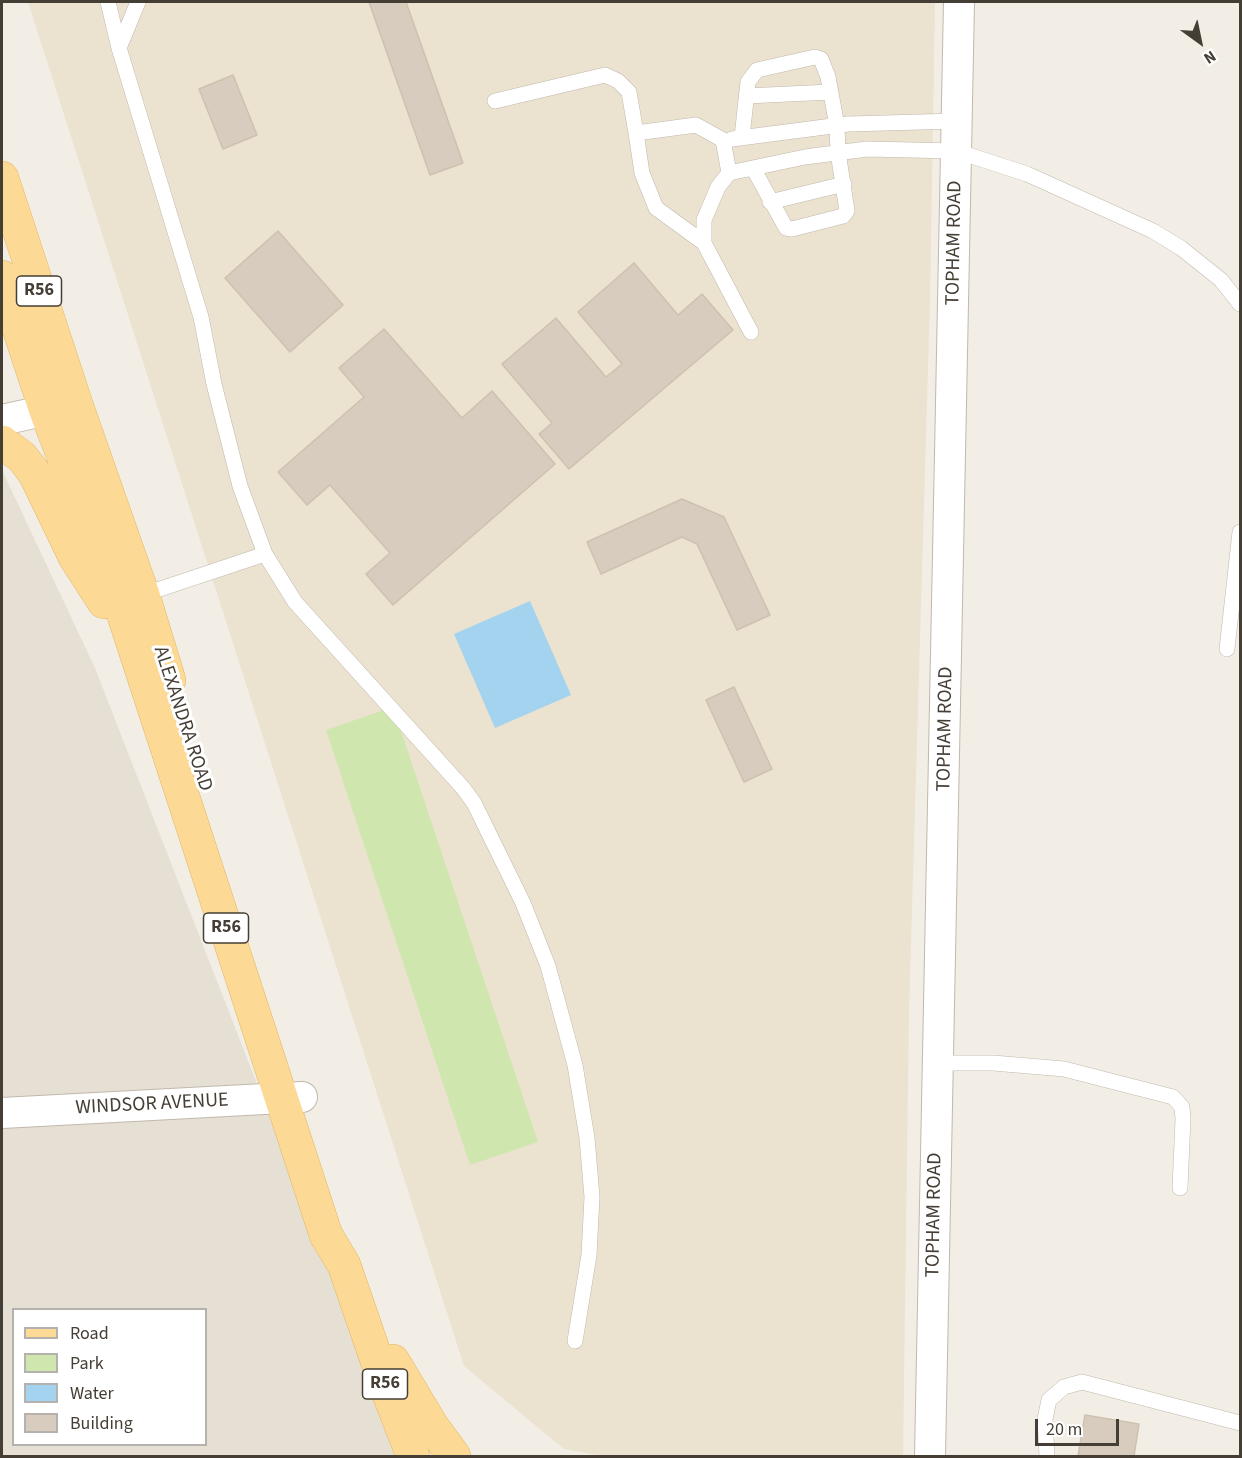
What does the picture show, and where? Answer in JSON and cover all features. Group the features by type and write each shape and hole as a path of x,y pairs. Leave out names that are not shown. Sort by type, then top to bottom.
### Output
{"main road":[{"name":"ALEXANDRA ROAD","path":"2,178 61,407"},
{"name":"ALEXANDRA ROAD","path":"2,277 61,407 131,598 291,1098 326,1235 344,1265 385,1384 413,1456"},
{"path":"2,442 22,457 35,474 75,557 133,642"},
{"name":"ALEXANDRA ROAD","path":"131,598 133,642 291,1098"},
{"path":"360,1309 432,1426 454,1456"}],"street":[{"name":"TOPHAM ROAD","path":"930,1456 959,2"},
{"path":"2,420 61,407"},
{"name":"WINDSOR AVENUE","path":"2,1113 291,1098"}],"lane":[{"path":"108,2 119,48 201,317 214,384 240,486 265,554 295,602 474,803 523,903 548,966 575,1065 587,1138 592,1197 589,1255 575,1341"},
{"path":"119,48 138,2"},
{"path":"742,137 748,82 757,70 815,57 825,64 837,126 838,152 848,206 843,216 786,228 753,168"},
{"path":"495,101 605,75 618,81 629,92 642,172 656,208 704,243 751,332"},
{"path":"746,96 831,92"},
{"path":"636,133 696,125 723,140 837,126 957,121"},
{"path":"723,140 729,173"},
{"path":"704,243 704,219 718,187 729,173 838,152 867,149 956,151 1027,174 1153,231 1181,248 1221,280 1240,304"},
{"path":"770,202 844,184"},
{"path":"1227,650 1240,532"},
{"path":"131,598 265,554"},
{"path":"939,1063 993,1063 1064,1069 1173,1097 1182,1107 1183,1119 1180,1188"},
{"path":"1047,1456 1045,1419 1049,1400 1064,1387 1082,1382 1240,1423"}],"shaded area":[{"path":"28,2 935,2 930,300 909,1011 903,1456 602,1456 564,1449 464,1366"},
{"path":"2,470 95,668 402,1456 2,1456"}],"green space":[{"path":"393,707 538,1142 470,1165 326,730"}],"water":[{"path":"530,601 571,695 495,728 454,634"}],"building":[{"path":"369,2 406,2 463,163 430,175"},
{"path":"233,75 257,135 223,149 199,89"},
{"path":"278,231 343,305 290,352 225,278"},
{"path":"634,263 678,315 702,294 733,330 569,469 539,434 552,423 502,364 556,318 606,377 622,364 578,312"},
{"path":"384,329 462,418 492,391 555,464 393,605 366,574 390,553 330,485 307,505 278,472 364,397 339,368"},
{"path":"682,499 724,517 770,615 737,630 697,544 682,537 601,574 587,542"},
{"path":"734,687 772,769 744,782 706,700"},
{"path":"1085,1415 1139,1424 1134,1456 1078,1456"}]}
